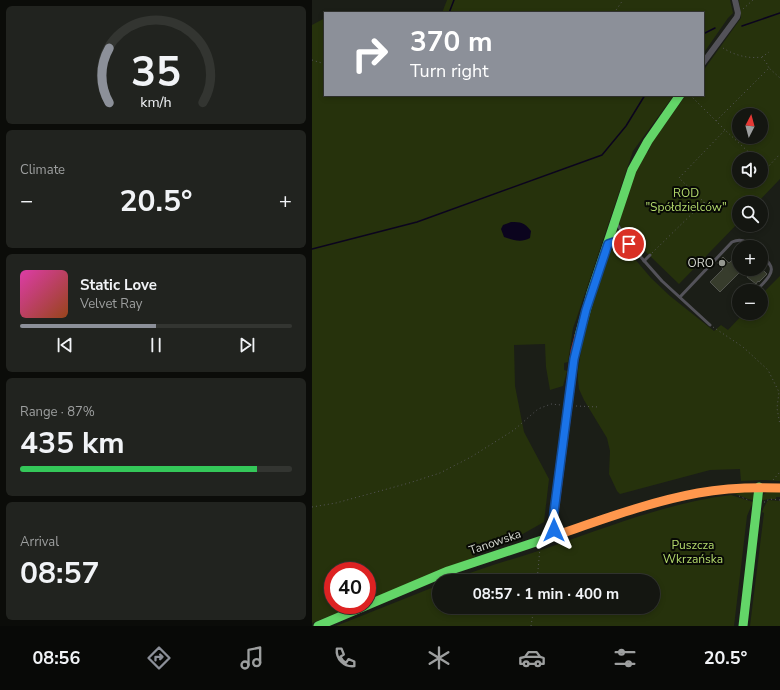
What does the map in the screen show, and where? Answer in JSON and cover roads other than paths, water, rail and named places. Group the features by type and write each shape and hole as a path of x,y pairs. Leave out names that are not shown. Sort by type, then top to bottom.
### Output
{"street":[{"path":"704,62 737,17 738,13 735,0"},
{"path":"556,535 553,521 574,359 590,293 608,244 628,180 639,154 679,96"},
{"path":"743,626 758,502 764,487"},
{"name":"Tanowska","path":"318,626 448,571 486,557 645,506 681,496 718,490 764,487 780,488"}],"lane":[{"path":"615,222 629,244 662,281 710,325"},
{"path":"608,244 614,242 629,244"},
{"path":"680,297 732,242"},
{"path":"644,261 650,255"},
{"path":"762,284 772,270 771,265 768,262"}],"waterway":[{"path":"449,12 454,0"},
{"path":"742,26 780,13"},
{"path":"704,34 715,28"},
{"path":"312,249 417,222 602,155 626,126 644,96"}],"place":[{"name":"ORO","path":"722,263"}],"park label":[{"name":"ROD \"Spółdzielców\"","path":"686,200"},
{"name":"Puszcza Wkrzańska","path":"693,552"}]}
